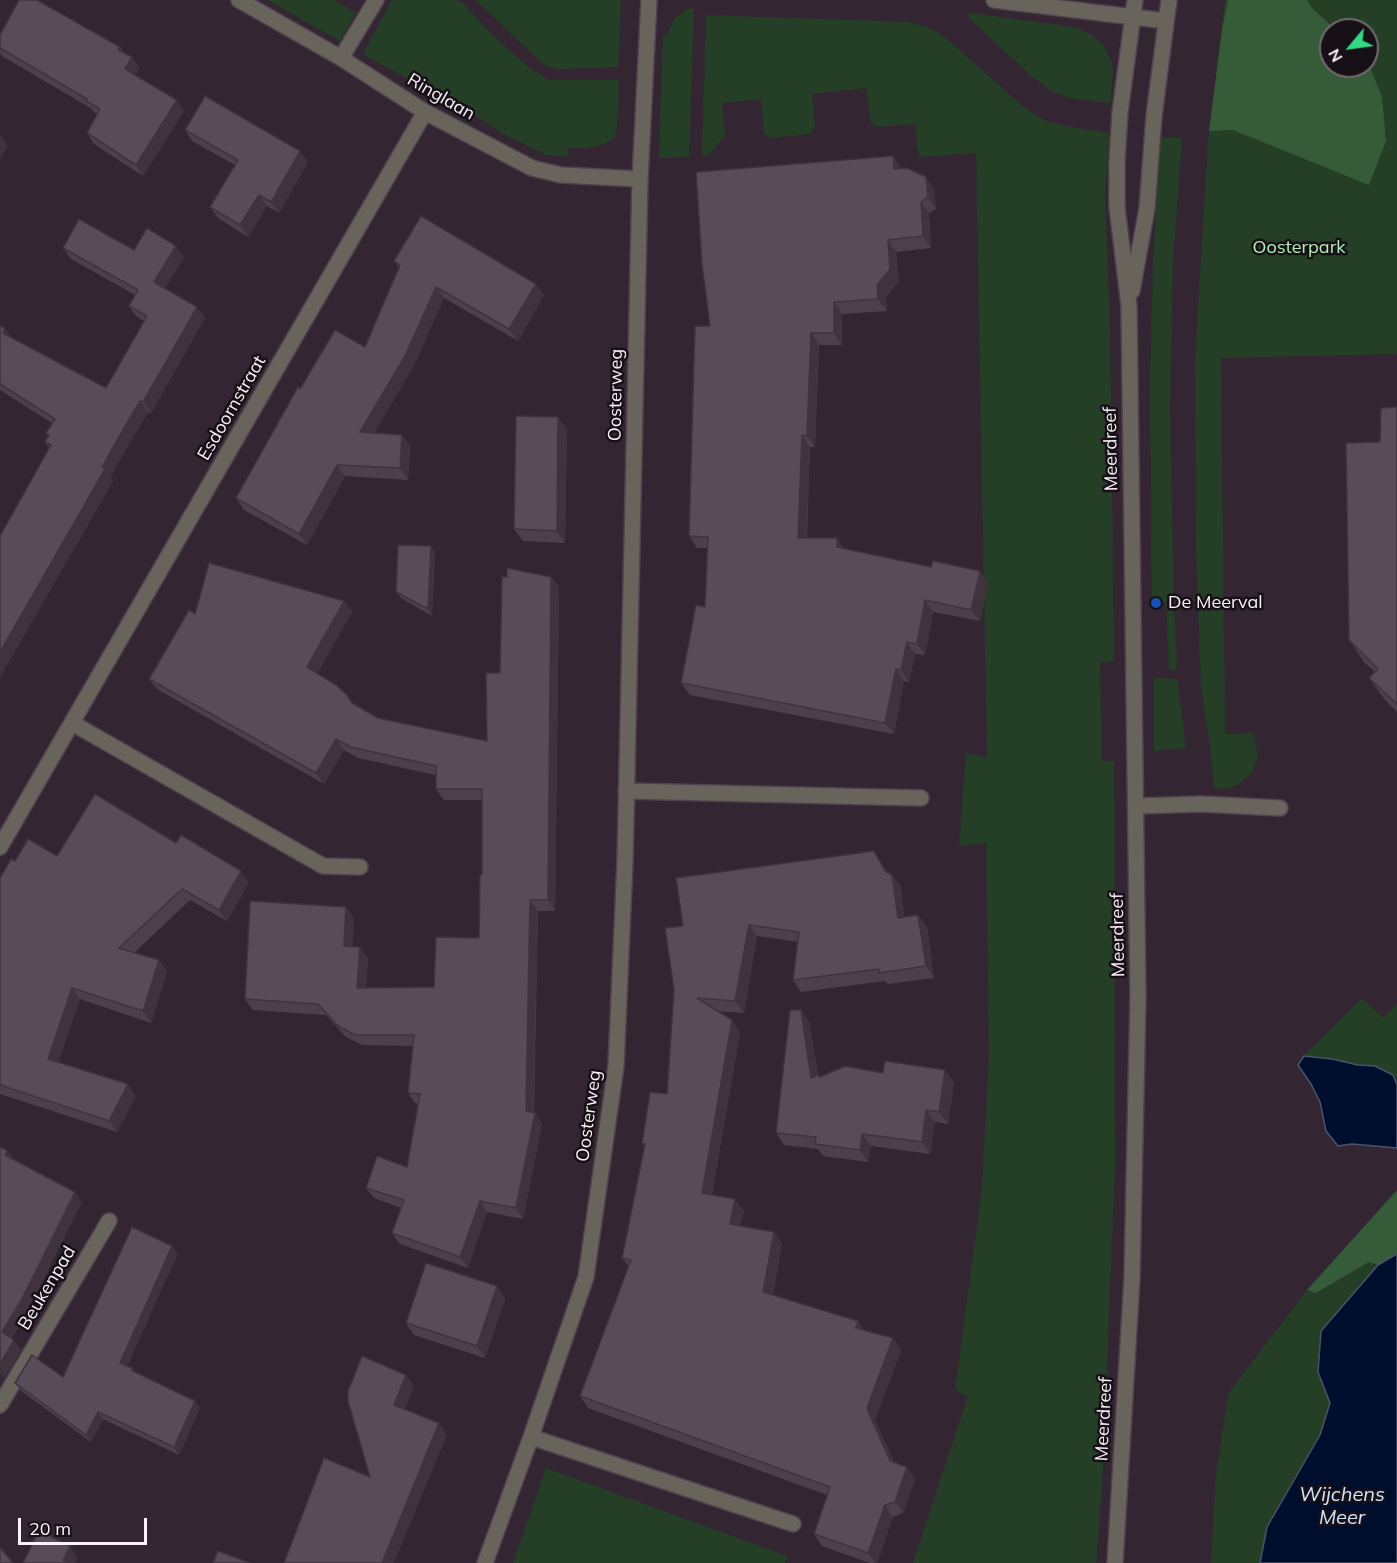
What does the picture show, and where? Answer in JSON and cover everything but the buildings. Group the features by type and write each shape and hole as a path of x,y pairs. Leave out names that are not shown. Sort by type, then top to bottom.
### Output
{"street":[{"name":"Ringlaan","path":"239,0 341,58 425,112 532,168 561,175 640,179"},
{"path":"341,58 376,0"},
{"name":"Oosterweg","path":"485,1563 586,1277 616,1066 625,861 640,179 649,0"},
{"path":"994,0 1166,21"},
{"name":"Meerdreef","path":"1115,1563 1132,1278 1138,997 1129,306 1117,207 1117,161 1120,112 1135,0"},
{"name":"Meerdreef","path":"1129,306 1147,208 1154,116 1169,0"},
{"name":"Esdoornstraat","path":"0,847 425,112"},
{"path":"72,723 324,866 360,867"},
{"path":"626,791 921,798"},
{"path":"1136,806 1202,804 1280,808"},
{"name":"Beukenpad","path":"0,1405 109,1221"},
{"path":"531,1437 794,1524"}],"green space":[{"path":"268,0 334,0 356,13 340,41"},
{"path":"392,0 456,0 464,4 489,32 533,71 550,80 619,80 617,127 614,138 605,144 587,148 568,148 567,157 547,155 507,136 363,54"},
{"path":"476,0 621,0 618,67 552,68 542,63"},
{"name":"Oosterpark","path":"1225,0 1397,0 1397,354 1221,358 1225,734 1253,733 1258,754 1252,773 1237,785 1226,789 1214,788 1201,687 1196,548 1195,360 1208,142"},
{"path":"1228,0 1307,0 1323,18 1319,18 1319,78 1374,78 1382,97 1386,141 1369,185 1233,130 1209,131"},
{"path":"694,8 689,157 659,158 663,35 667,35 675,18 686,10"},
{"path":"970,13 1068,26 1092,35 1103,45 1112,63 1111,103 1070,98 1053,92 1030,75 969,18"},
{"path":"706,15 907,22 925,26 941,34 1026,109 1044,120 1109,133 1105,198 1110,326 1114,661 1100,663 1102,761 1114,761 1115,1164 1102,1487 1096,1563 913,1563 968,1396 955,1390 982,1189 989,1053 986,843 959,846 966,753 987,757 976,153 919,157 915,124 877,127 871,123 866,88 812,94 815,127 809,134 771,138 764,133 761,99 722,103 725,136 709,155 702,156"},
{"path":"1161,137 1182,138 1173,262 1170,408 1177,669 1169,669 1166,602 1152,601 1150,387 1153,262"},
{"path":"1154,678 1177,679 1186,748 1154,751"},
{"path":"1362,998 1383,1018 1397,1004 1397,1085 1393,1075 1375,1066 1304,1056"},
{"path":"1397,1190 1397,1254 1378,1265 1369,1262 1316,1293 1307,1290"},
{"path":"1369,1262 1378,1265 1321,1331 1318,1372 1330,1403 1320,1435 1267,1527 1260,1563 1211,1563 1216,1476 1228,1394 1307,1290 1316,1293"},
{"path":"546,1468 787,1556 785,1563 513,1563"}],"water":[{"path":"1304,1056 1375,1066 1393,1075 1397,1085 1397,1148 1352,1144 1338,1146 1326,1131 1320,1102 1298,1065"},
{"name":"Wijchens Meer","path":"1397,1254 1397,1563 1260,1563 1267,1527 1320,1435 1330,1403 1318,1372 1321,1331 1378,1265"}],"place":[{"name":"De Meerval","path":"1156,603"}]}
